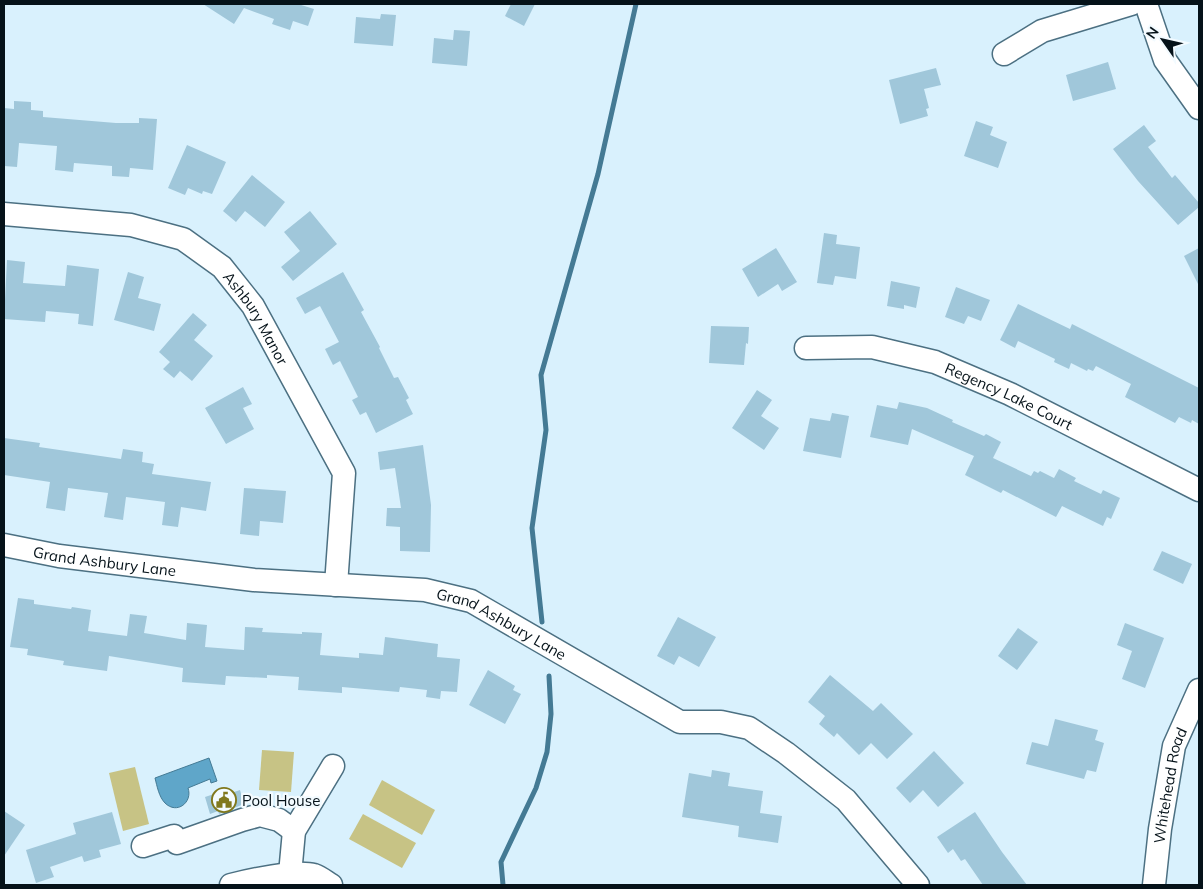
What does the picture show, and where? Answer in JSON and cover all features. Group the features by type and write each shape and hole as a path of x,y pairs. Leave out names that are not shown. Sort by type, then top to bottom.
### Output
{"street":[{"path":"1004,54 1042,31 1131,4"},
{"path":"1146,4 1165,60 1199,108"},
{"name":"Ashbury Manor","path":"4,214 131,225 183,239 222,267 253,306 344,473 336,585"},
{"name":"Regency Lake Court","path":"806,348 872,347 936,362 1010,394 1199,490"},
{"name":"Grand Ashbury Lane","path":"4,545 60,556 244,579 425,590 471,601 680,722 722,722 750,728 786,753 846,800 918,885"},
{"name":"Whitehead Road","path":"1154,885 1160,829 1174,746 1199,690"},
{"path":"290,874 294,831 333,766"},
{"path":"143,846 174,836 177,843 260,815 279,820 294,831"},
{"path":"231,885 290,874 314,875 331,885"}],"shaded area":[{"path":"262,750 294,752 291,792 259,790"},
{"path":"135,767 149,824 123,831 109,773"},
{"path":"382,780 435,810 422,835 369,805"},
{"path":"363,814 416,843 402,868 349,839"}],"water":[{"path":"209,758 217,781 211,783 210,779 188,788 188,798 179,807 174,808 163,801 155,778"}],"building":[{"path":"203,4 298,4 314,9 308,26 293,21 290,30 272,24 274,19 244,8 234,24"},
{"path":"511,4 535,4 524,26 505,16"},
{"path":"381,14 396,15 393,46 354,43 356,17 380,19"},
{"path":"454,30 470,31 467,66 432,63 434,38 453,40"},
{"path":"1108,62 1116,89 1073,101 1066,75"},
{"path":"936,68 941,85 924,89 929,108 926,109 928,116 900,124 889,80"},
{"path":"14,101 31,102 31,110 43,111 43,117 116,123 139,123 139,118 157,119 153,170 130,168 129,177 112,176 112,166 74,163 73,172 55,170 57,146 19,143 17,167 4,166 4,108 14,109"},
{"path":"976,121 993,127 990,135 1007,142 998,168 964,156"},
{"path":"1144,125 1156,141 1148,147 1172,178 1175,175 1199,203 1199,207 1178,225 1138,181 1113,149"},
{"path":"187,145 226,162 212,194 203,191 202,194 188,188 185,195 168,188"},
{"path":"252,175 285,202 265,227 245,211 236,222 223,211"},
{"path":"310,211 337,244 293,281 281,267 300,251 284,232"},
{"path":"824,233 837,235 836,244 860,247 856,279 835,276 833,285 817,283"},
{"path":"776,248 797,282 782,291 778,284 758,297 742,269"},
{"path":"1199,248 1199,286 1184,256"},
{"path":"7,260 25,262 23,283 65,286 67,265 99,269 93,326 78,324 79,314 46,311 45,322 4,319"},
{"path":"128,272 144,277 138,298 161,304 154,331 114,320"},
{"path":"343,272 364,310 361,312 394,378 398,377 409,398 406,400 413,414 376,433 366,412 360,415 352,400 358,397 340,361 333,365 325,349 339,342 320,306 305,314 296,298"},
{"path":"891,281 920,287 916,308 904,305 904,309 887,306"},
{"path":"956,287 990,300 981,321 968,316 964,324 945,317"},
{"path":"1018,304 1070,329 1072,324 1199,388 1199,424 1192,420 1191,423 1179,417 1175,423 1125,397 1131,384 1096,366 1093,371 1088,369 1087,371 1071,363 1069,369 1054,362 1055,359 1018,341 1015,348 1000,340"},
{"path":"193,313 207,325 194,340 213,356 192,381 180,371 174,378 163,369 170,362 159,352"},
{"path":"711,326 749,327 744,365 709,363"},
{"path":"243,387 252,404 243,408 254,429 226,444 205,408"},
{"path":"757,390 772,400 761,416 779,428 764,450 732,428"},
{"path":"899,402 927,408 953,420 952,422 984,436 986,434 1001,442 993,458 1031,476 1034,471 1038,473 1040,471 1054,478 1059,469 1076,478 1074,481 1101,494 1103,490 1120,498 1111,519 1107,517 1103,526 1062,506 1056,517 1003,490 1001,493 965,475 974,456 912,429 908,445 870,437 877,405 897,409"},
{"path":"832,413 849,416 841,458 803,451 810,418 830,421"},
{"path":"4,438 40,443 39,447 121,459 123,449 143,452 142,462 154,464 152,474 211,482 206,511 181,507 178,527 162,525 165,502 126,497 123,520 104,517 108,493 68,488 65,511 46,508 50,482 4,475"},
{"path":"423,445 431,505 430,552 400,551 400,527 386,526 387,508 401,508 395,468 380,470 378,452"},
{"path":"244,488 286,491 283,523 260,521 259,536 240,534"},
{"path":"1162,551 1192,564 1183,584 1153,570"},
{"path":"18,598 34,600 34,604 91,610 88,631 127,636 130,614 147,616 144,633 186,640 187,623 207,625 205,647 244,650 245,627 263,628 262,632 322,633 320,655 359,658 359,653 383,655 385,637 438,644 437,657 460,659 457,692 441,691 440,699 426,697 427,690 400,687 399,692 342,687 342,693 298,690 299,677 267,675 267,678 226,676 225,685 182,682 183,668 109,656 107,671 63,665 64,661 27,655 28,649 10,647"},
{"path":"678,617 716,637 699,667 679,656 674,665 657,656"},
{"path":"1125,623 1164,638 1145,688 1122,679 1132,651 1117,645"},
{"path":"1018,628 1038,642 1017,670 998,656"},
{"path":"488,670 515,686 513,690 521,694 505,724 469,705"},
{"path":"830,675 873,711 881,703 913,734 887,759 871,743 859,755 837,733 834,737 819,724 825,716 808,702"},
{"path":"1055,719 1098,730 1095,740 1104,743 1096,772 1087,770 1084,779 1026,764 1032,742 1048,746"},
{"path":"934,751 964,783 938,807 923,790 910,803 896,788"},
{"path":"712,770 730,773 728,786 763,791 760,813 782,816 778,843 738,837 739,826 682,817 689,773 711,777"},
{"name":"Pool House","path":"229,789 231,793 240,790 244,804 219,814 218,811 210,814 205,797"},
{"path":"4,811 25,825 4,856"},
{"path":"112,812 121,844 99,850 101,857 84,862 82,856 50,867 54,877 36,883 26,850 76,834 73,823"},
{"path":"975,812 1027,885 983,885 965,859 961,861 953,849 948,853 937,837"}],"waterway":[{"path":"542,622 532,528 546,430 541,375 598,174 636,4"},
{"path":"503,885 501,862 536,788 547,752 551,714 549,676"}],"place":[{"name":"Pool House","path":"224,800"}]}
